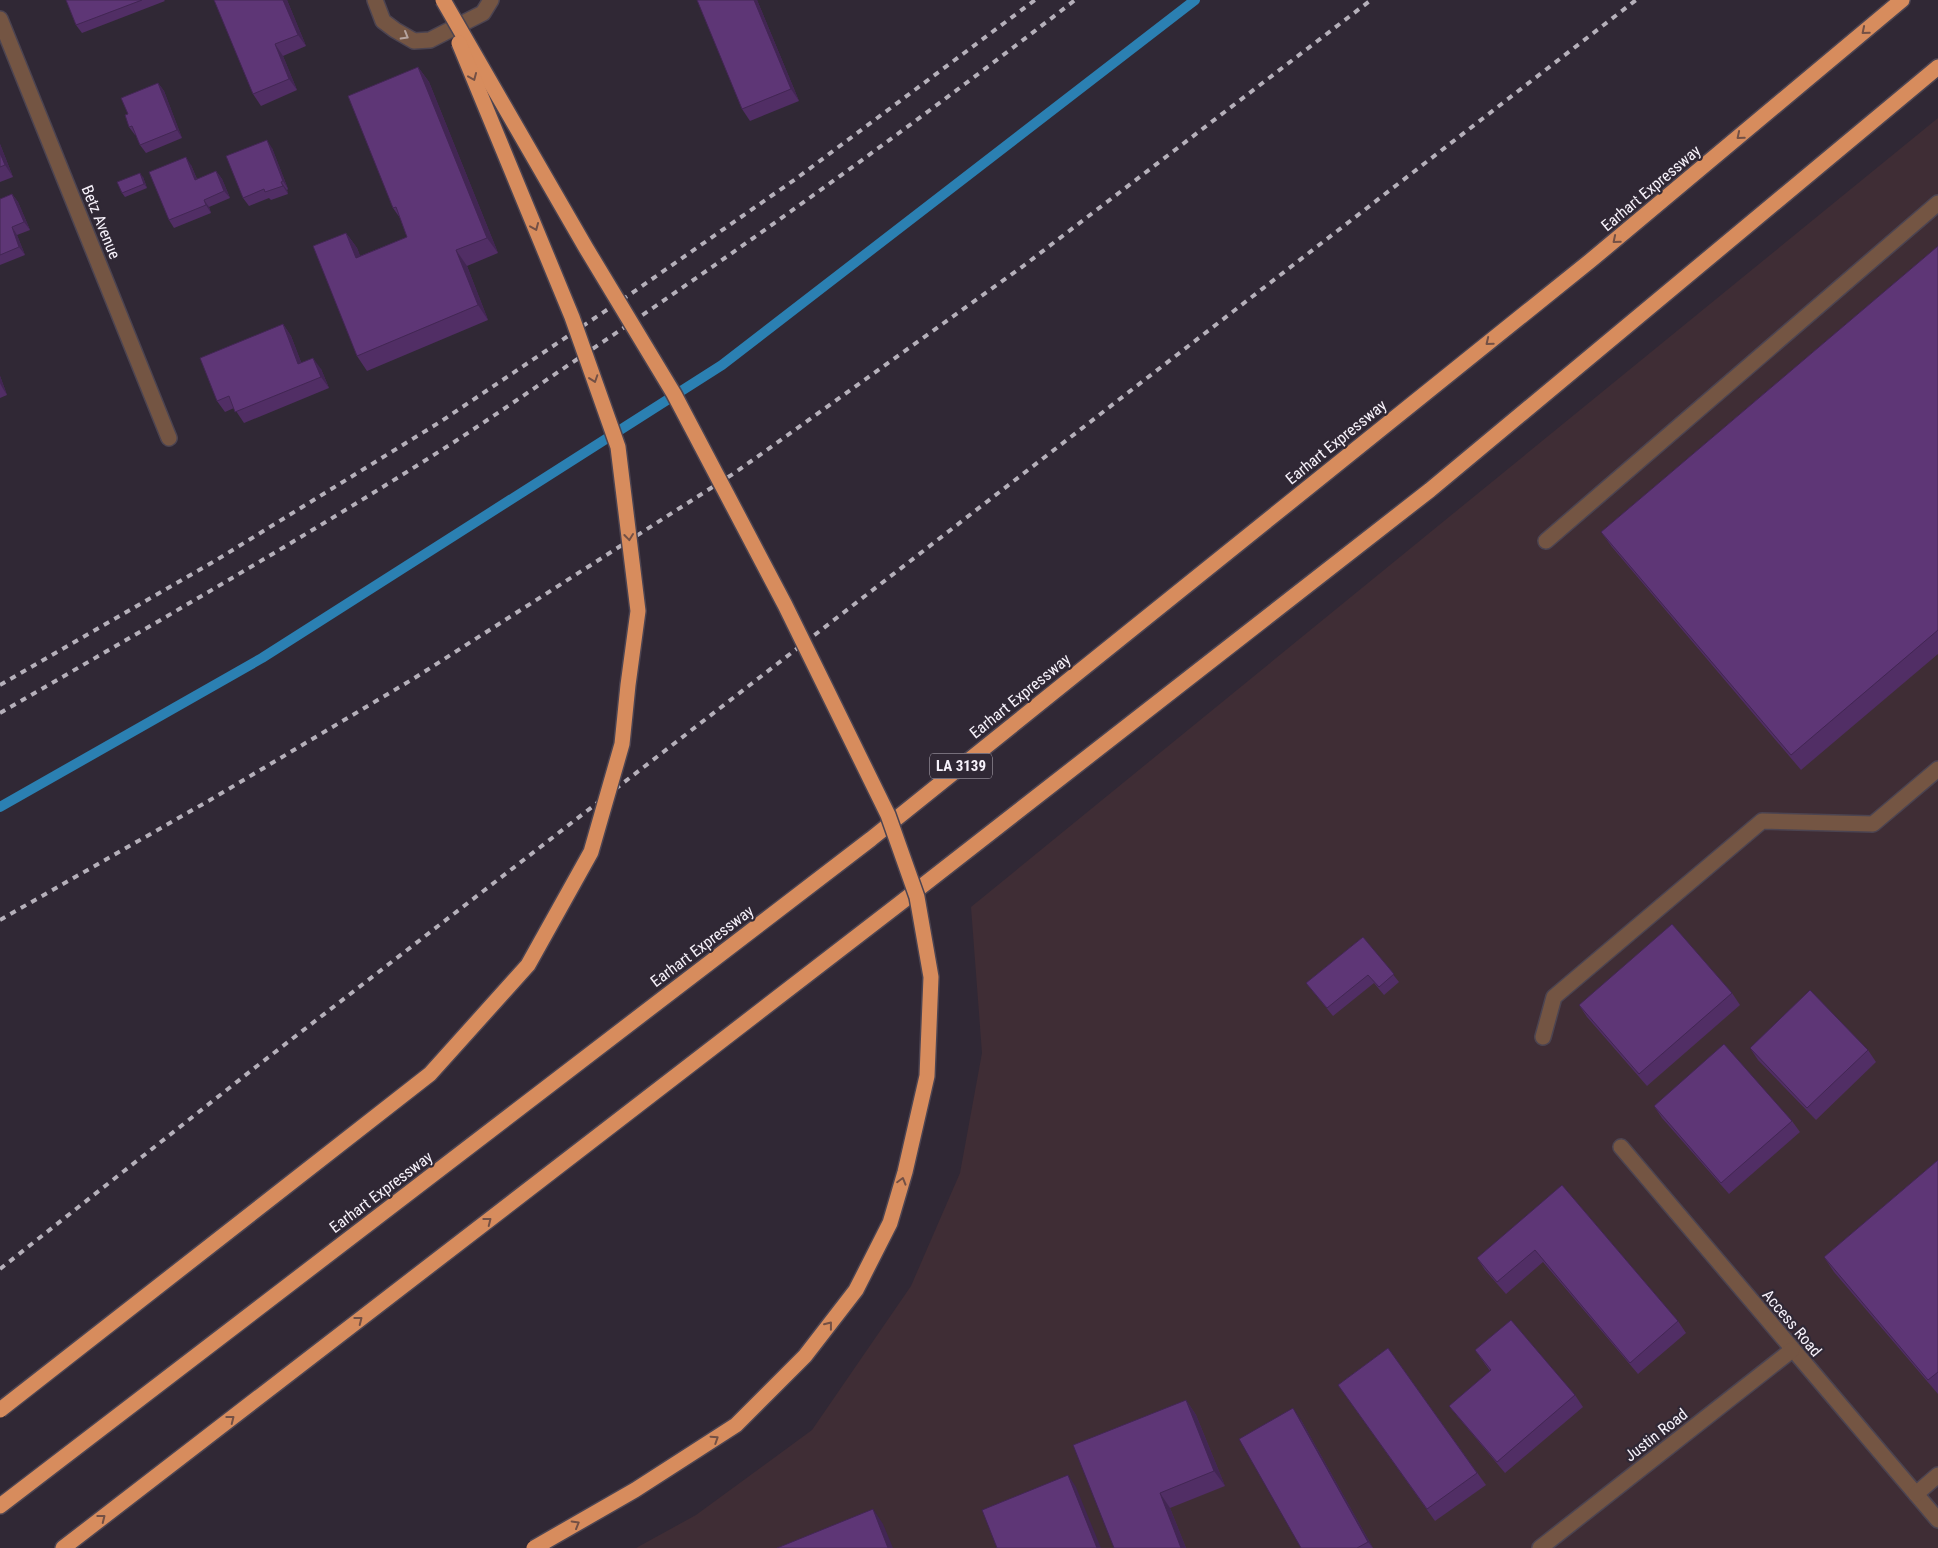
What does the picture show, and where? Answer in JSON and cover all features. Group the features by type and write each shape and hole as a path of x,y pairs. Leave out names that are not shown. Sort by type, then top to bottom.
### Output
{"highway":[{"path":"0,1410 430,1074 528,965 590,852 622,744 638,611 618,446 572,317 442,0"},
{"path":"442,0 586,248 674,394 785,605 888,815 917,897 931,977 927,1076 905,1172 890,1223 856,1290 805,1356 736,1425 635,1490 534,1548"},
{"name":"Earhart Expressway","path":"0,1506 871,839 1590,261 1902,0"},
{"path":"63,1548 883,916 1422,496 1938,67"}],"street":[{"path":"374,0 383,21 414,41 430,40 483,13 491,0"},
{"name":"Betz Avenue","path":"0,19 169,438"},
{"path":"1546,540 1938,203"},
{"path":"1543,1037 1554,997 1762,821 1873,824 1938,769"},
{"name":"Access Road","path":"1621,1147 1938,1520"},
{"name":"Justin Road","path":"1540,1548 1792,1350"},
{"path":"1916,1494 1938,1475"}],"shaded area":[{"path":"1938,118 1938,1548 636,1548 696,1515 812,1430 911,1286 960,1173 982,1053 971,907"}],"building":[{"path":"66,0 142,0 76,25"},
{"path":"214,0 283,0 298,35 275,44 289,79 253,94"},
{"path":"697,0 754,0 791,89 742,109"},
{"path":"418,67 487,238 456,250 478,305 357,356 313,246 346,233 356,258 407,237 396,207 393,208 348,96"},
{"path":"158,83 177,130 140,145 132,126 129,127 125,115 128,114 121,98"},
{"path":"267,140 283,181 281,182 283,186 265,192 264,189 243,198 226,156"},
{"path":"0,153 5,165 0,167"},
{"path":"186,157 195,180 216,171 224,191 204,200 206,205 169,220 149,172"},
{"path":"140,173 144,184 122,193 117,182"},
{"path":"12,194 24,222 12,227 19,247 0,255 0,199"},
{"path":"1938,246 1938,630 1791,755 1601,532"},
{"path":"283,324 298,364 313,358 321,377 235,412 229,396 217,401 200,358"},
{"path":"1672,924 1732,993 1639,1074 1579,1005"},
{"path":"1363,937 1394,974 1379,987 1368,975 1327,1008 1306,983"},
{"path":"1810,990 1868,1050 1807,1108 1750,1048"},
{"path":"1724,1044 1792,1121 1721,1183 1654,1106"},
{"path":"1938,1160 1938,1372 1928,1380 1824,1257"},
{"path":"1562,1185 1678,1321 1630,1363 1535,1250 1497,1282 1477,1258"},
{"path":"1511,1320 1575,1395 1497,1462 1449,1406 1491,1370 1475,1350"},
{"path":"1388,1348 1477,1473 1427,1509 1338,1385"},
{"path":"1186,1400 1214,1471 1160,1493 1181,1548 1114,1548 1073,1445"},
{"path":"1293,1408 1368,1542 1357,1548 1301,1548 1239,1439"},
{"path":"1068,1475 1097,1548 997,1548 982,1510"},
{"path":"873,1509 888,1548 777,1548"}],"waterway":[{"path":"0,807 262,658 722,365 1195,0"}],"railway":[{"path":"0,685 218,559 440,422 632,293 797,178 1035,0"},
{"path":"0,713 284,547 466,434 762,232 888,141 1075,0"},
{"path":"0,920 210,800 413,679 736,472 1022,267 1371,0"},
{"path":"0,1269 257,1066 1636,0"}]}
